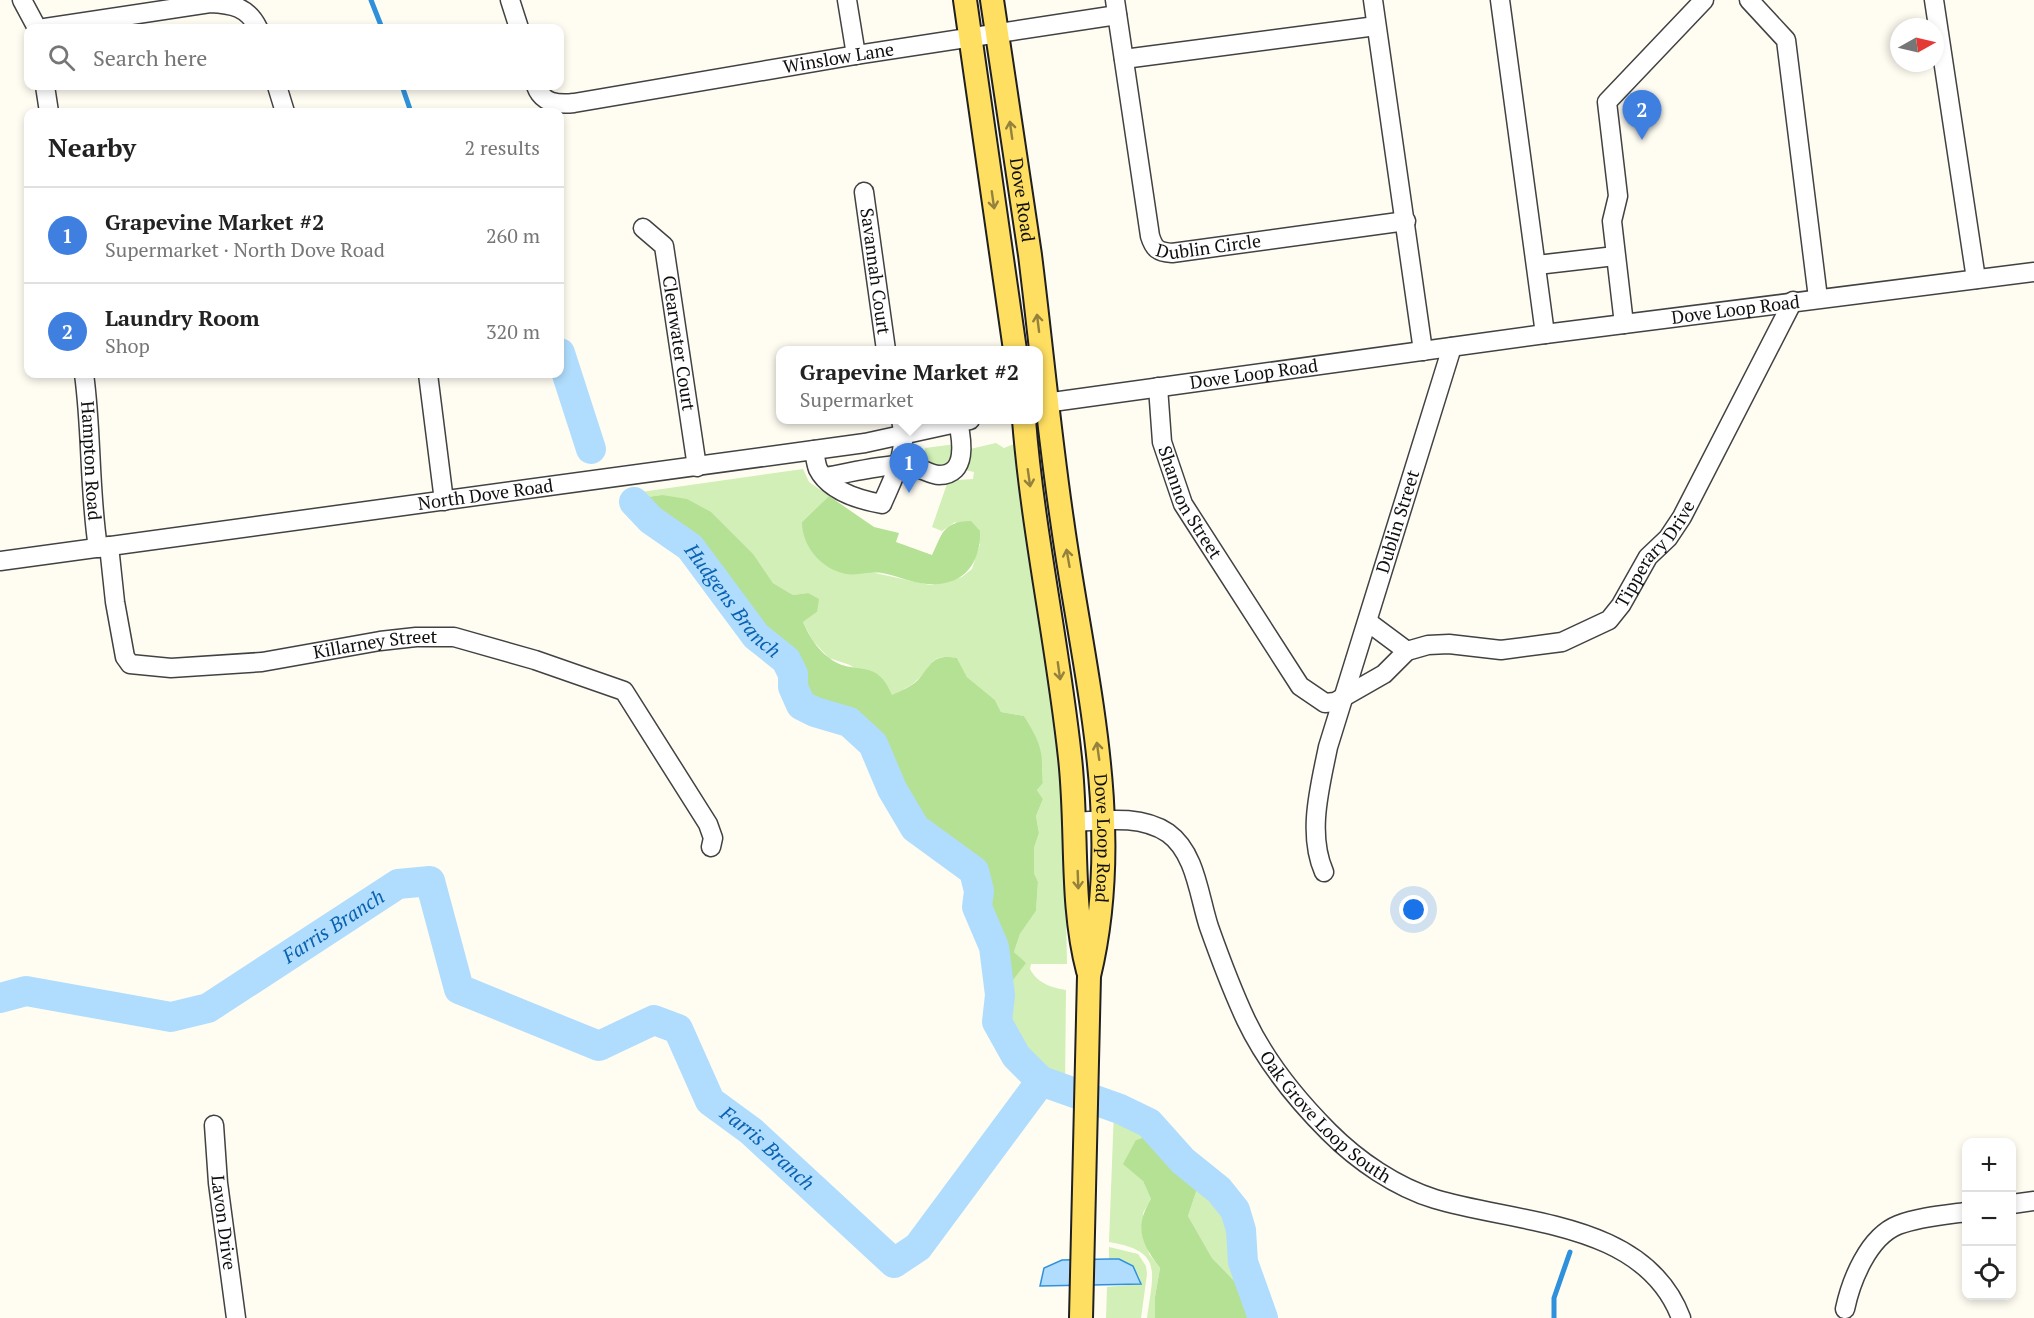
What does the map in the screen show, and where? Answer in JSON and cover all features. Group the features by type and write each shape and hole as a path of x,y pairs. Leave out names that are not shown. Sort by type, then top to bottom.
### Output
{"main road":[{"name":"Dove Road","path":"966,0 1014,346"},
{"name":"Dove Road","path":"992,0 1036,346"},
{"name":"Dove Loop Road","path":"1043,403 1098,751 1105,820 1099,934 1089,976 1081,1308"},
{"name":"Dove Loop Road","path":"1024,424 1028,466 1067,729 1076,822 1080,940 1089,976"}],"street":[{"path":"22,0 35,24"},
{"path":"510,0 518,24"},
{"path":"847,0 856,55"},
{"path":"1372,0 1406,221 1423,351"},
{"path":"1500,0 1545,334"},
{"path":"1624,324 1611,221 1618,196 1607,102 1704,0"},
{"path":"1749,0 1786,40 1818,298"},
{"path":"1934,0 1976,279"},
{"path":"71,24 210,3 231,4 246,10 255,24"},
{"name":"Winslow Lane","path":"537,90 548,101 560,104 971,38 1116,8"},
{"name":"Dublin Circle","path":"1116,8 1150,236 1154,248 1162,253 1406,221"},
{"path":"1124,59 1376,26"},
{"path":"45,90 48,108"},
{"path":"278,90 284,108"},
{"name":"Savannah Court","path":"864,192 885,346"},
{"name":"Clearwater Court","path":"644,228 664,246 697,467"},
{"path":"1537,265 1615,256"},
{"name":"Dove Loop Road","path":"1043,403 1793,301 2034,272"},
{"name":"Tipperary Drive","path":"1407,651 1428,645 1449,644 1500,650 1562,642 1609,620 1621,605 1648,557 1668,538 1682,517 1793,301"},
{"name":"Dublin Street","path":"1324,872 1315,840 1321,784 1344,698 1452,347"},
{"name":"Hampton Road","path":"85,378 88,399 90,498 103,547 125,657 130,664 139,667"},
{"path":"429,378 444,501"},
{"name":"Shannon Street","path":"1158,387 1162,442 1183,504 1251,606 1300,686 1326,703 1344,698"},
{"name":"North Dove Road","path":"0,561 814,450 903,427 934,424"},
{"path":"825,477 899,465 918,466 938,475 952,472 960,461 964,424"},
{"path":"814,450 818,469 840,490 864,501 882,504 899,465 903,427"},
{"path":"1344,698 1384,674 1407,651 1368,622"},
{"name":"Killarney Street","path":"139,667 171,668 262,662 380,640 416,636 454,637 604,684 624,691 641,715 708,824 713,838 711,847"},
{"name":"Oak Grove Loop South","path":"1076,822 1124,820 1154,826 1178,842 1194,876 1208,925 1231,985 1258,1043 1281,1077 1331,1134 1378,1171 1405,1187 1462,1206 1558,1226 1621,1251 1648,1271 1666,1290 1681,1318"},
{"name":"Lavon Drive","path":"214,1125 218,1183 236,1318"},
{"path":"2016,1203 2034,1201"},
{"path":"1845,1309 1850,1285 1882,1234 1898,1225 1962,1213"}],"green space":[{"path":"996,443 1004,448 1014,444 1016,448 1063,777 1067,964 1031,964 1030,969 1045,984 1066,990 1065,1089 1041,1081 1016,1056 1004,1039 997,1022 998,985 1010,984 1025,963 1014,952 1020,934 1036,911 1038,882 1034,873 1034,848 1039,833 1036,816 1043,799 1037,790 1043,783 1040,768 1041,755 1024,716 1001,712 995,700 967,677 957,658 936,659 914,683 891,696 850,665 829,658 813,641 803,622 817,612 808,593 793,595 773,583 754,555 662,495 632,499 627,494 803,469 809,482 829,496 802,522 847,574 866,571 930,585 962,577 972,569 980,544 955,522 942,531 932,527 947,484 958,480 973,479 974,472 965,470 966,450"},
{"path":"956,444 952,456 944,464 935,467 922,459 925,448"},
{"path":"662,495 687,499 711,512 754,555 773,583 793,595 808,593 819,599 817,612 803,622 820,650 837,663 879,675 892,695 918,680 933,661 949,657 957,658 967,677 995,700 1001,712 1024,716 1040,748 1043,783 1037,790 1043,799 1036,816 1039,833 1034,848 1034,873 1038,882 1036,911 1020,934 1014,952 1026,963 1010,984 998,985 994,947 977,907 979,891 974,871 915,828 892,789 873,744 849,722 815,712 801,705 793,687 793,674 786,660 756,636 690,547 651,520 632,499"},
{"path":"829,496 874,527 899,533 896,542 932,555 949,526 971,521 980,531 977,554 973,563 960,577 940,584 921,583 882,573 850,574 837,571 821,562 809,548 802,522"},
{"path":"1114,1110 1123,1118 1153,1134 1136,1140 1143,1181 1151,1199 1143,1213 1149,1254 1160,1268 1155,1297 1155,1318 1147,1318 1152,1276 1147,1258 1139,1251 1109,1242"},
{"path":"1153,1134 1161,1140 1179,1169 1199,1183 1188,1216 1212,1258 1241,1288 1254,1318 1155,1318 1155,1297 1160,1268 1144,1243 1141,1227 1151,1199 1143,1181 1123,1164 1136,1140"},
{"path":"1199,1183 1219,1199 1228,1216 1235,1265 1251,1309 1241,1288 1212,1258 1188,1216"},
{"path":"1109,1247 1138,1254 1146,1266 1141,1318 1106,1318 1107,1287 1141,1284 1134,1269 1120,1261 1109,1259"}],"water":[{"path":"1119,1259 1133,1266 1141,1284 1040,1286 1044,1268 1062,1260"}],"waterway":[{"path":"371,0 380,24"},
{"path":"403,90 410,108"},
{"name":"Hudgens Branch","path":"564,365 591,449"},
{"name":"Hudgens Branch","path":"634,502 651,520 690,547 756,636 786,660 793,674 793,687 801,705 815,712 849,722 873,744 892,789 915,828 974,871 979,891 977,907 994,947 1000,995 997,1022 1016,1056 1041,1081"},
{"name":"Farris Branch","path":"0,998 26,991 171,1017 208,1008 398,884 430,881 459,989 599,1046 654,1020 678,1029 710,1101 751,1131 894,1263 918,1247 1041,1081 1120,1109 1149,1123 1183,1161 1219,1190 1235,1210 1241,1230 1243,1262 1263,1318"},
{"path":"1554,1318 1554,1298 1570,1252"}],"place":[{"name":"Laundry Room","path":"1642,140"},
{"name":"Grapevine Market #2","path":"909,493"}]}
